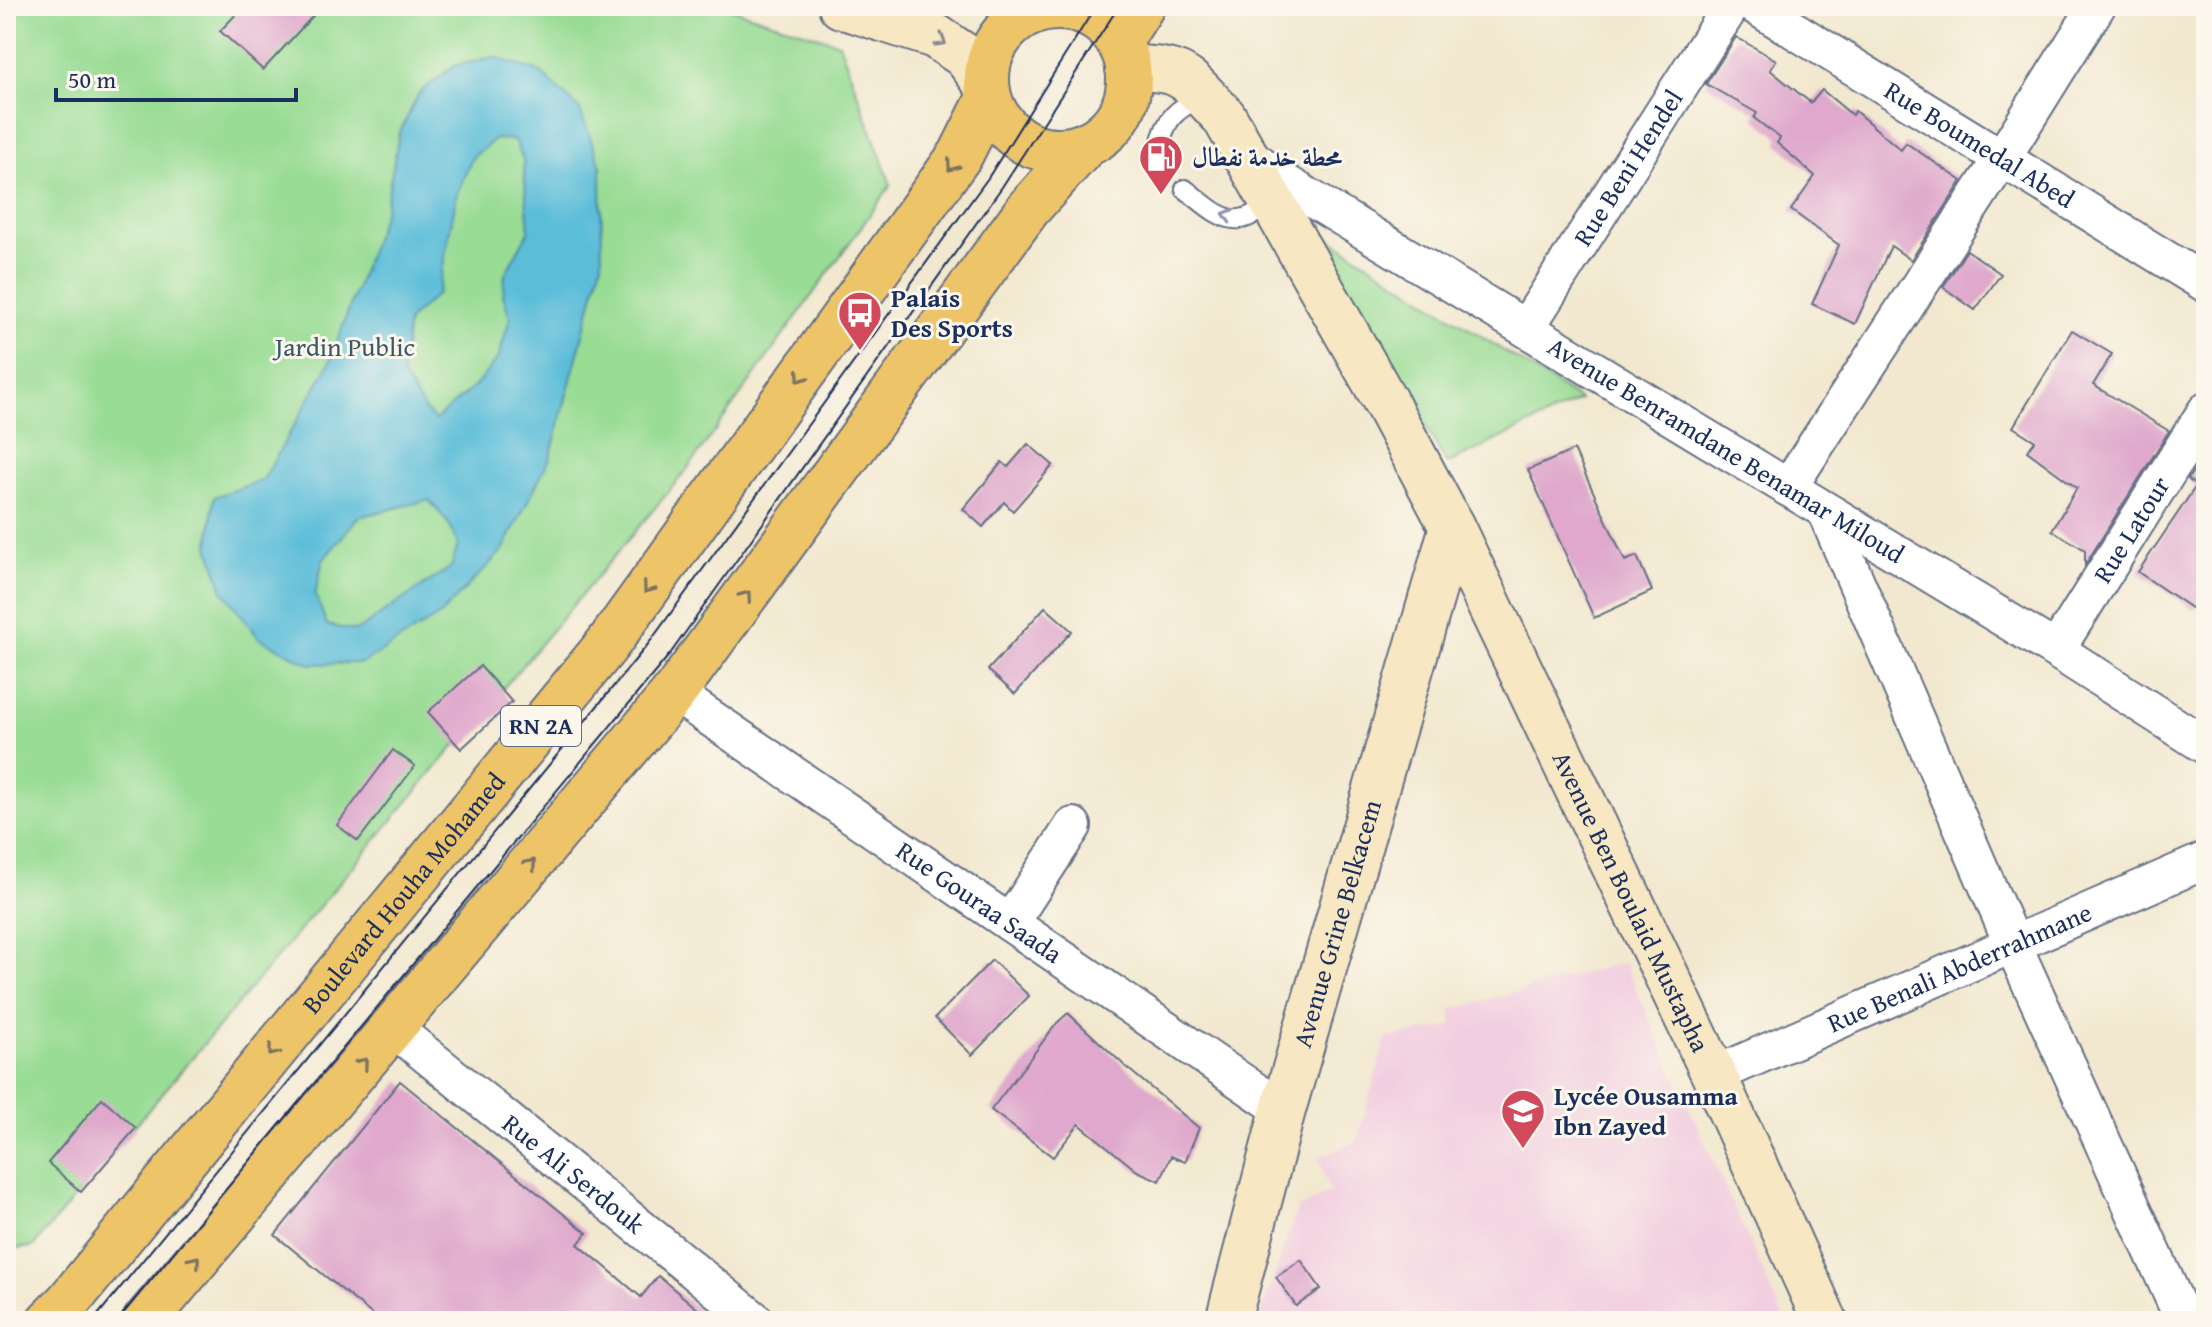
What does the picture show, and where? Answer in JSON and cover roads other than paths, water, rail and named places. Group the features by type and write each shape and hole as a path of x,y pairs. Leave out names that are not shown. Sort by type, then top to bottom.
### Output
{"main road":[{"path":"841,6 935,36 965,56 988,91 1004,125 1030,144 1052,150 1086,144 1108,129 1117,118 1125,103 1130,39 1073,9 1040,8 1011,24 997,41 988,63 988,91"},
{"name":"Avenue Ben Boulaid Mustapha","path":"1130,39 1159,68 1177,73 1224,117 1274,201 1452,527 1714,1075 1825,1321"},
{"name":"Boulevard Houha Mohamed","path":"49,1321 607,645 961,154 988,91"},
{"name":"RN 2A","path":"151,1319 674,693 1028,209 1086,144"},
{"name":"Avenue Grine Belkacem","path":"1228,1321 1283,1110 1452,527"}],"street":[{"name":"Rue Beni Hendel","path":"1526,328 1731,6"},
{"name":"Rue Boumedal Abed","path":"1755,6 2206,284"},
{"path":"1788,488 2097,6"},
{"name":"Avenue Benramdane Benamar Miloud","path":"1246,153 1284,182 2056,650 2206,746"},
{"name":"Rue Latour","path":"2056,650 2206,411"},
{"path":"1826,512 2013,945 2184,1321"},
{"name":"Rue Gouraa Saada","path":"674,693 1283,1110"},
{"path":"1010,923 1073,826"},
{"name":"Rue Benali Abderrahmane","path":"1714,1075 2206,860"},
{"name":"Rue Ali Serdouk","path":"393,1028 756,1321"}],"lane":[{"path":"1159,148 1170,117 1187,103 1204,96"},
{"path":"1185,189 1215,212 1229,218 1241,219 1274,201"}],"water":[{"path":"494,57 540,72 579,108 601,166 602,263 550,458 503,550 440,615 363,663 309,664 259,638 223,591 209,546 214,497 263,480 329,364 385,209 399,134 419,93 454,66","holes":["495,139 514,140 523,159 529,231 505,274 503,295 510,318 499,356 476,385 435,420 402,375 408,321 438,293 457,193 472,158","429,500 449,524 458,545 451,567 356,631 327,625 315,594 323,560 358,517"]}],"tram line":[{"path":"93,1321 649,643 988,178 1096,6"},
{"path":"117,1321 670,654 1002,187 1119,6"}],"place":[{"name":"محطة خدمة نفطال","path":"1161,196"},
{"name":"Palais Des Sports","path":"860,352"},
{"name":"Lycée Ousamma Ibn Zayed","path":"1523,1150"}],"park label":[{"name":"Jardin Public","path":"345,347"}]}
